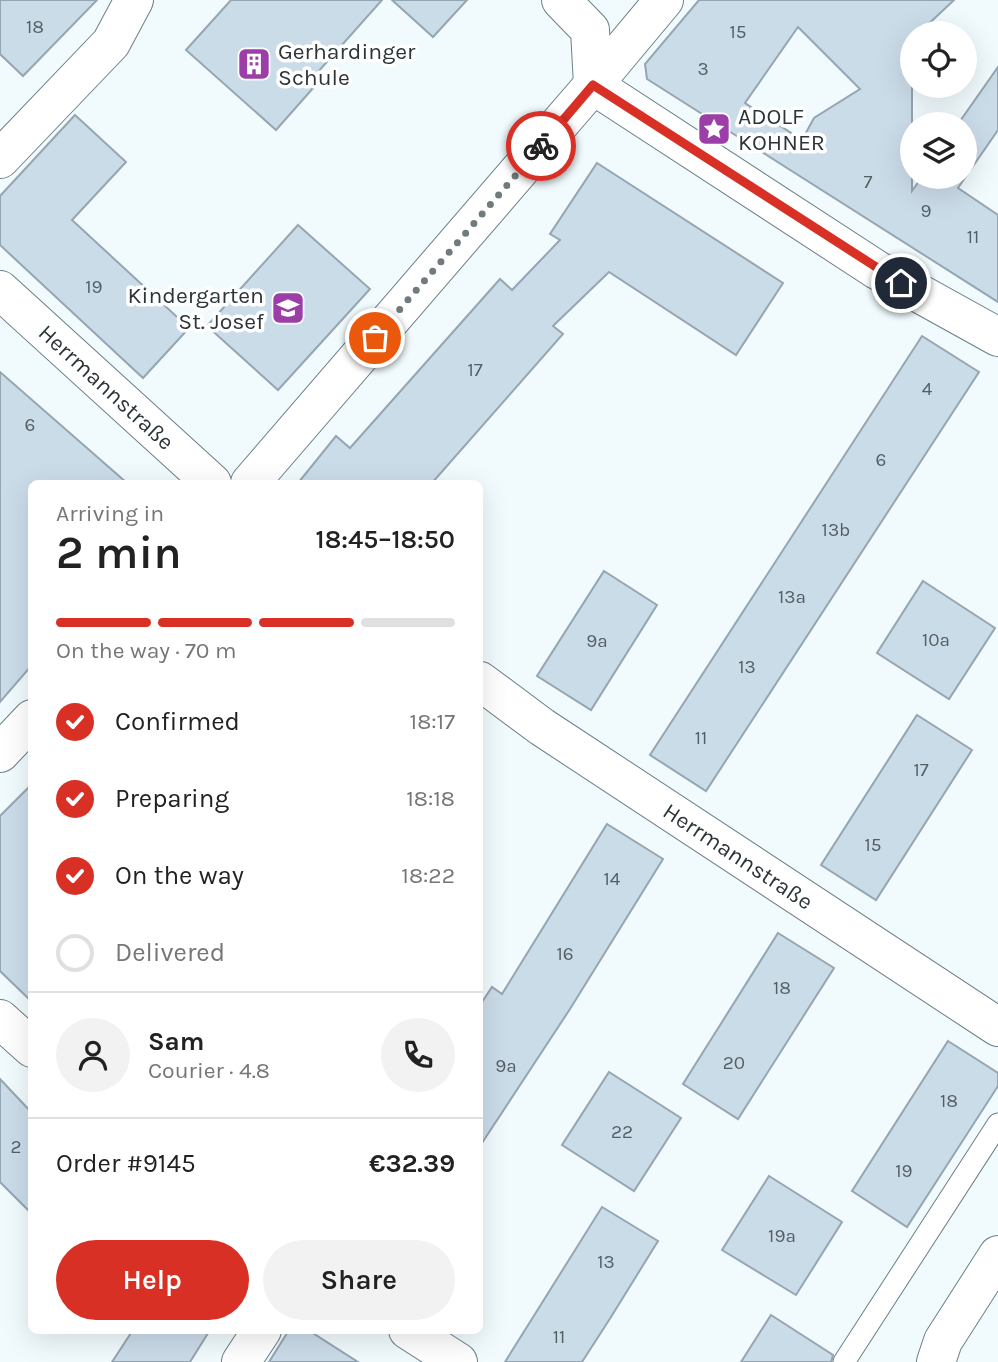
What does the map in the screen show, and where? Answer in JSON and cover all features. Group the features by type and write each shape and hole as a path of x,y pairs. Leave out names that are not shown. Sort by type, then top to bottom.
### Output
{"street":[{"path":"0,159 111,43 134,0"},
{"path":"561,0 590,30 593,85"},
{"path":"253,480 593,85 655,4"},
{"path":"593,85 877,270 998,337"},
{"name":"Herrmannstraße","path":"0,290 209,480"},
{"name":"Herrmannstraße","path":"483,683 542,727 998,1027"},
{"path":"0,753 28,723"},
{"path":"0,1019 28,1044"},
{"path":"936,1362 943,1341 998,1255"},
{"path":"241,1362 259,1334"},
{"path":"414,1334 458,1362"}],"lane":[{"path":"844,1362 998,1124"}],"building":[{"path":"0,0 97,0 23,76 0,54"},
{"name":"Gerhardinger Schule","path":"231,0 382,0 317,73 322,78 276,130 186,50"},
{"name":"Gerhardinger Schule","path":"392,0 467,0 433,37"},
{"path":"699,0 954,0 932,21 900,21 900,98 912,98 912,112 900,112 900,189 959,189 998,215 998,302 647,79 645,64","holes":["798,27 860,89 814,118 802,140 745,103"]},
{"path":"998,67 998,130 977,160 977,112 966,112"},
{"path":"75,115 126,162 72,220 189,328 143,378 0,245 0,196"},
{"path":"597,163 783,283 736,355 609,272 553,326 563,334 435,480 300,480 336,436 350,448 500,279 512,290 560,240 550,234"},
{"name":"Kindergarten St. Josef","path":"298,225 370,289 278,390 207,326"},
{"path":"922,336 979,372 706,791 650,755"},
{"path":"0,372 124,480 28,480 28,670 0,702"},
{"path":"604,571 657,605 591,710 537,676"},
{"path":"923,581 995,628 949,699 877,653"},
{"path":"917,715 972,750 876,900 821,865"},
{"path":"28,788 28,998 0,971 0,816"},
{"path":"607,824 663,859 570,1009 483,1141 483,1000 492,987 502,994"},
{"path":"778,933 834,968 738,1119 683,1084"},
{"path":"948,1041 998,1073 998,1086 907,1227 852,1191"},
{"path":"609,1072 681,1118 634,1191 562,1145"},
{"path":"0,1079 28,1109 28,1210 0,1182"},
{"path":"769,1176 842,1222 796,1295 722,1250"},
{"path":"602,1207 658,1241 611,1317 582,1362 505,1362"},
{"path":"771,1315 833,1355 831,1362 741,1362"},
{"path":"130,1334 208,1334 190,1362 112,1362"},
{"path":"286,1334 314,1334 358,1362 269,1362"}],"way so far":[{"path":"375,338 541,146"}],"place":[{"name":"Gerhardinger Schule","path":"254,64"},
{"name":"ADOLF KOHNER","path":"714,129"},
{"name":"Kindergarten St. Josef","path":"288,308"}],"route":[{"path":"541,146 593,85 901,283"}]}
